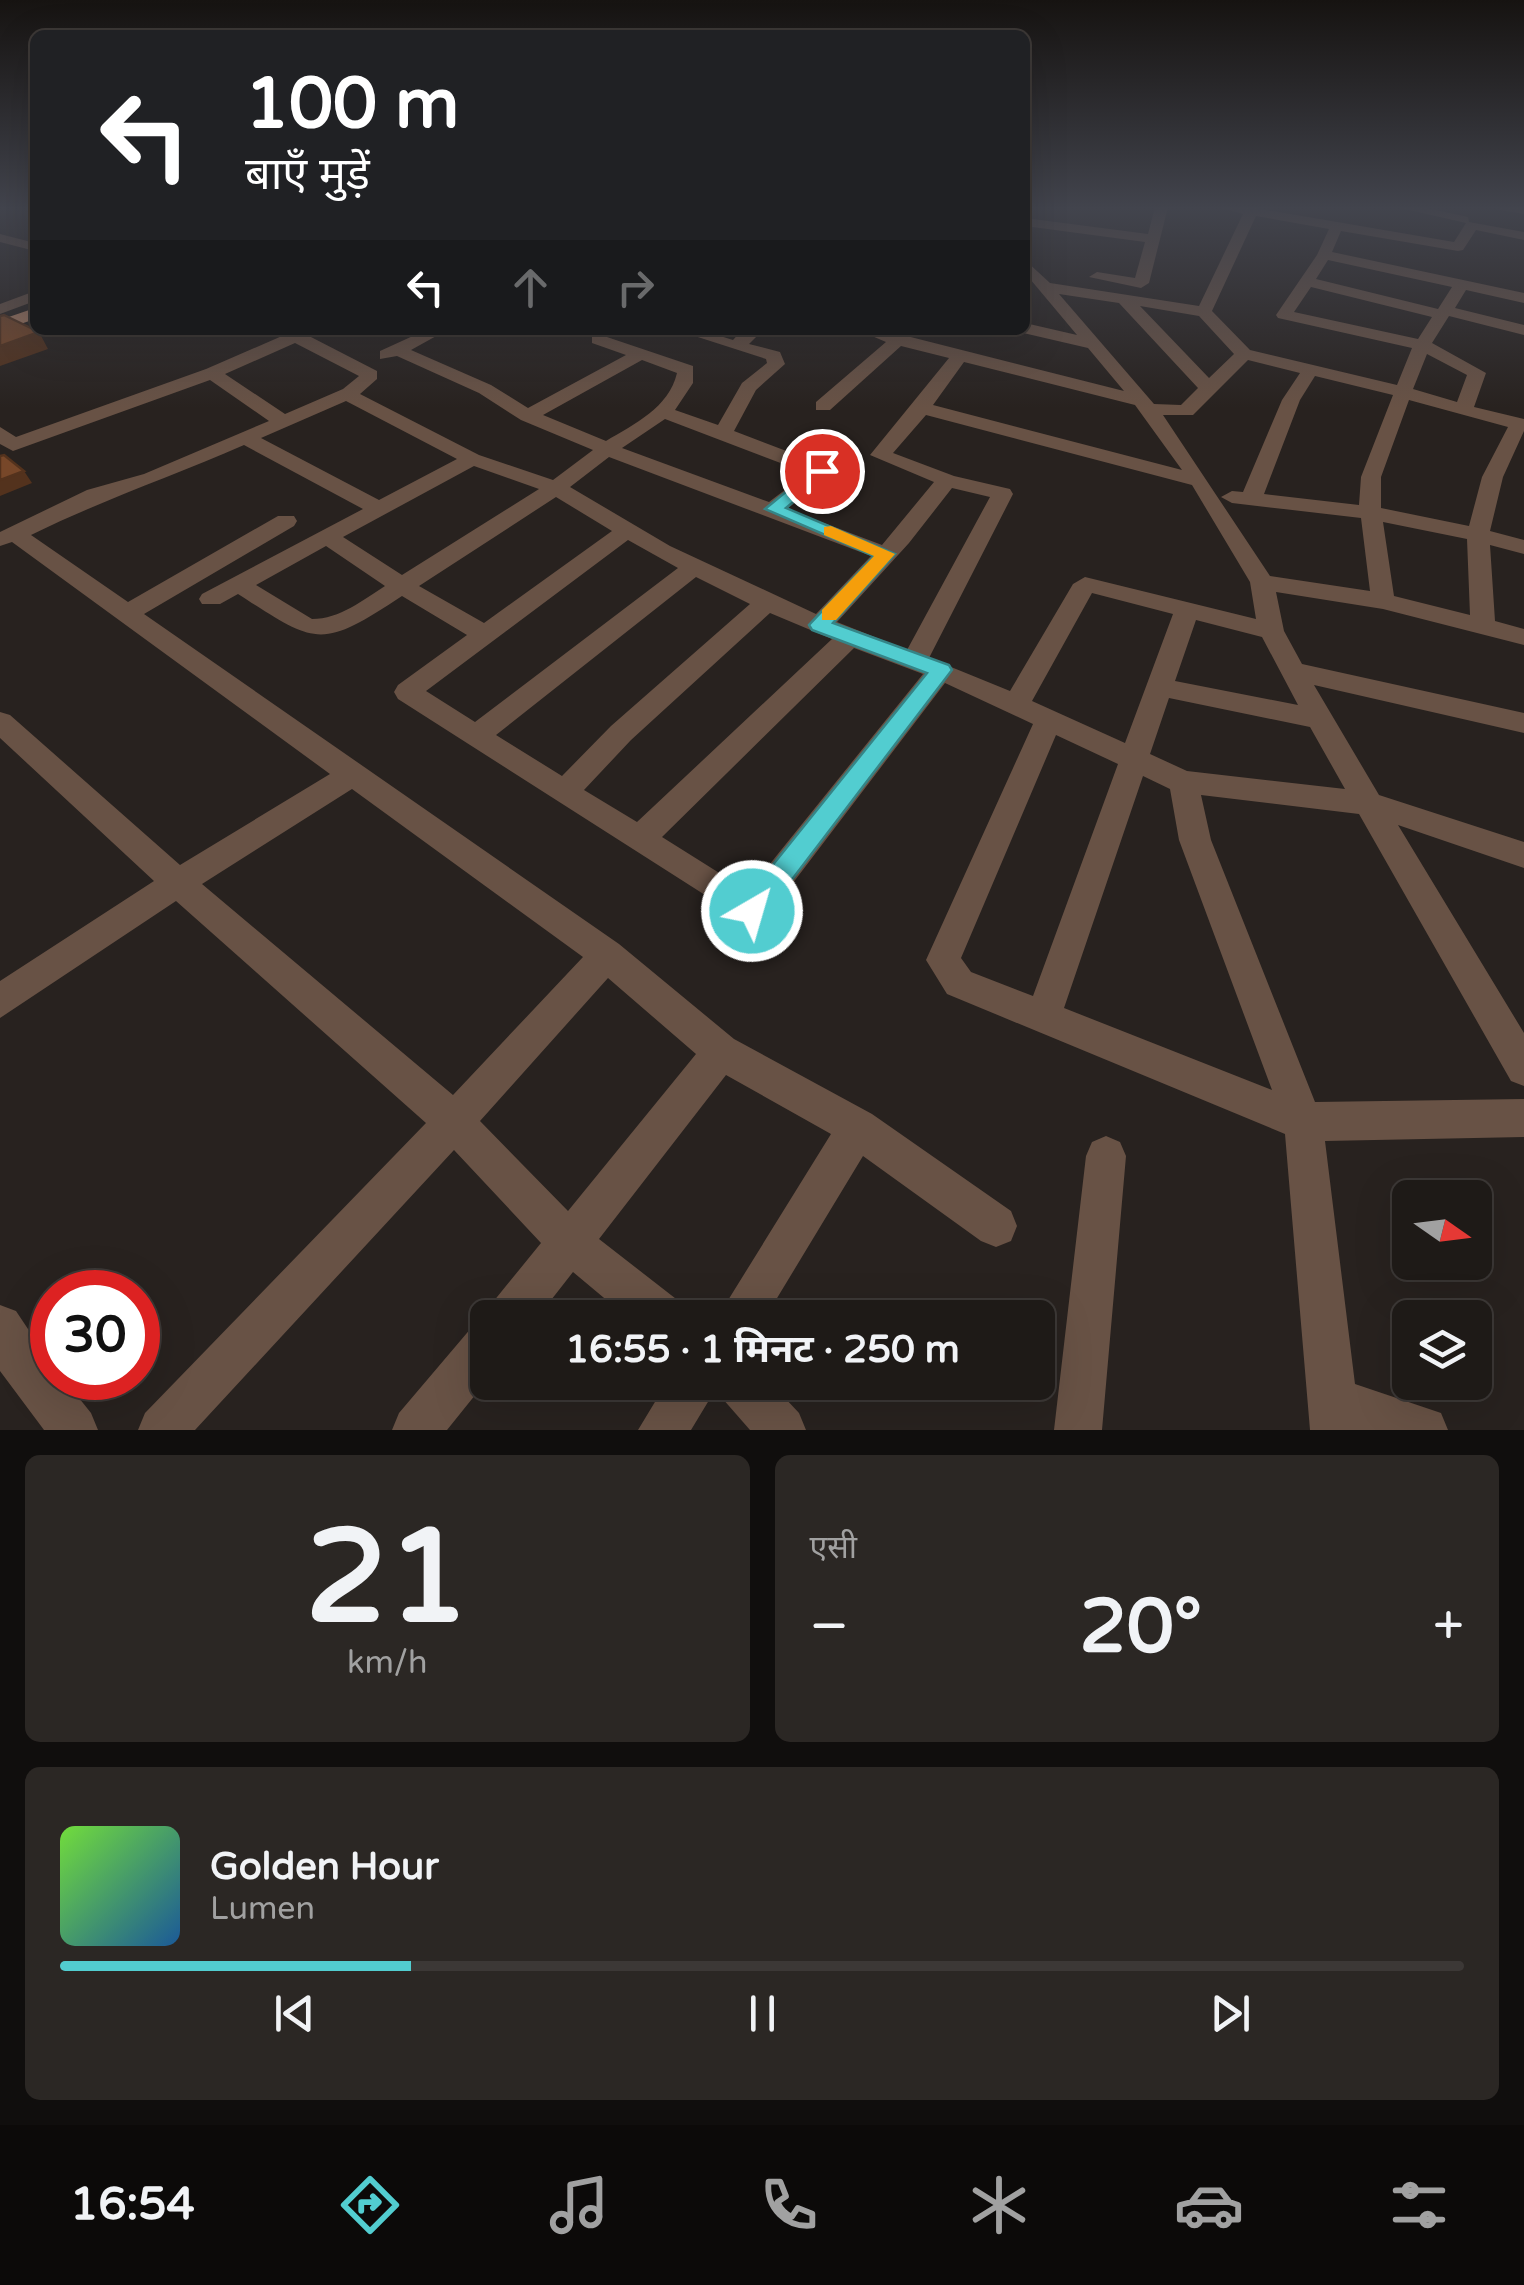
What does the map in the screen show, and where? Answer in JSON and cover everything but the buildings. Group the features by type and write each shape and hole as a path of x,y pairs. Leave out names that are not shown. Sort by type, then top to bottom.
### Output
{"main road":[{"path":"0,323 30,312"}],"street":[{"path":"1036,274 1146,405 1204,488 1262,582 1271,631 1367,803 1524,1068"},
{"path":"1041,274 1124,299 1204,312 1244,354 1312,368 1522,424 1496,464 1478,534 1484,624"},
{"path":"1084,275 1141,283 1143,274"},
{"path":"1204,312 1222,274"},
{"path":"1312,274 1284,316 1422,345 1477,373 1463,410"},
{"path":"1413,274 1524,298"},
{"path":"1307,281 1524,330"},
{"path":"1383,601 1371,477 1422,345 1462,284"},
{"path":"0,308 30,298"},
{"path":"1124,299 1210,390"},
{"path":"0,434 12,445 212,373 290,335"},
{"path":"7,536 94,495 151,478 248,439 350,393 371,375 301,335"},
{"path":"358,368 428,335"},
{"path":"700,335 774,356 776,364 748,388 723,433"},
{"path":"736,346 749,335"},
{"path":"882,335 960,356 1043,354 1093,344"},
{"path":"822,406 920,335"},
{"path":"1030,335 1043,354 1146,405 1186,411 1244,354"},
{"path":"238,584 308,628 338,624 556,488 664,412 686,382 687,370 598,339"},
{"path":"397,350 485,389 528,416 886,554"},
{"path":"528,416 642,353"},
{"path":"629,528 407,692 752,911 927,667 1002,494 947,480 880,455 922,408 960,356"},
{"path":"1251,499 1291,400 1312,368"},
{"path":"212,373 284,422"},
{"path":"350,393 472,459 556,488 767,604 1049,718 1183,782 1367,803 1524,855"},
{"path":"922,408 1251,499 1372,513 1478,534 1524,548"},
{"path":"664,412 822,471"},
{"path":"248,439 380,509"},
{"path":"774,509 822,471 845,445"},
{"path":"211,599 472,459"},
{"path":"820,625 947,480"},
{"path":"128,613 286,521"},
{"path":"7,536 128,613 350,776 607,955 722,1052 858,1128 996,1226"},
{"path":"327,537 484,634"},
{"path":"477,736 694,567"},
{"path":"1262,582 1383,601 1524,636"},
{"path":"1016,704 1085,584 1271,631"},
{"path":"566,790 621,732 767,604"},
{"path":"1043,1017 1187,609"},
{"path":"640,839 850,638"},
{"path":"1293,671 1524,723"},
{"path":"1159,687 1319,719"},
{"path":"1049,718 944,960 959,983 1303,1122 1524,1118"},
{"path":"0,722 178,883 453,1121 570,1243 641,1300"},
{"path":"0,1001 178,883 350,776"},
{"path":"1183,782 1196,840 1303,1122 1334,1415 1424,1430"},
{"path":"162,1430 312,1276 607,955"},
{"path":"523,1300 722,1052"},
{"path":"750,1300 858,1128"},
{"path":"1078,1430 1106,1156"},
{"path":"6,1353 74,1430"},
{"path":"416,1430 470,1365"},
{"path":"662,1430 683,1400"},
{"path":"754,1400 782,1430"}],"slow traffic":[{"path":"829,615 886,554 831,531"}],"route":[{"path":"752,911 941,670 913,663 820,625 886,554 774,509 822,471"}]}
